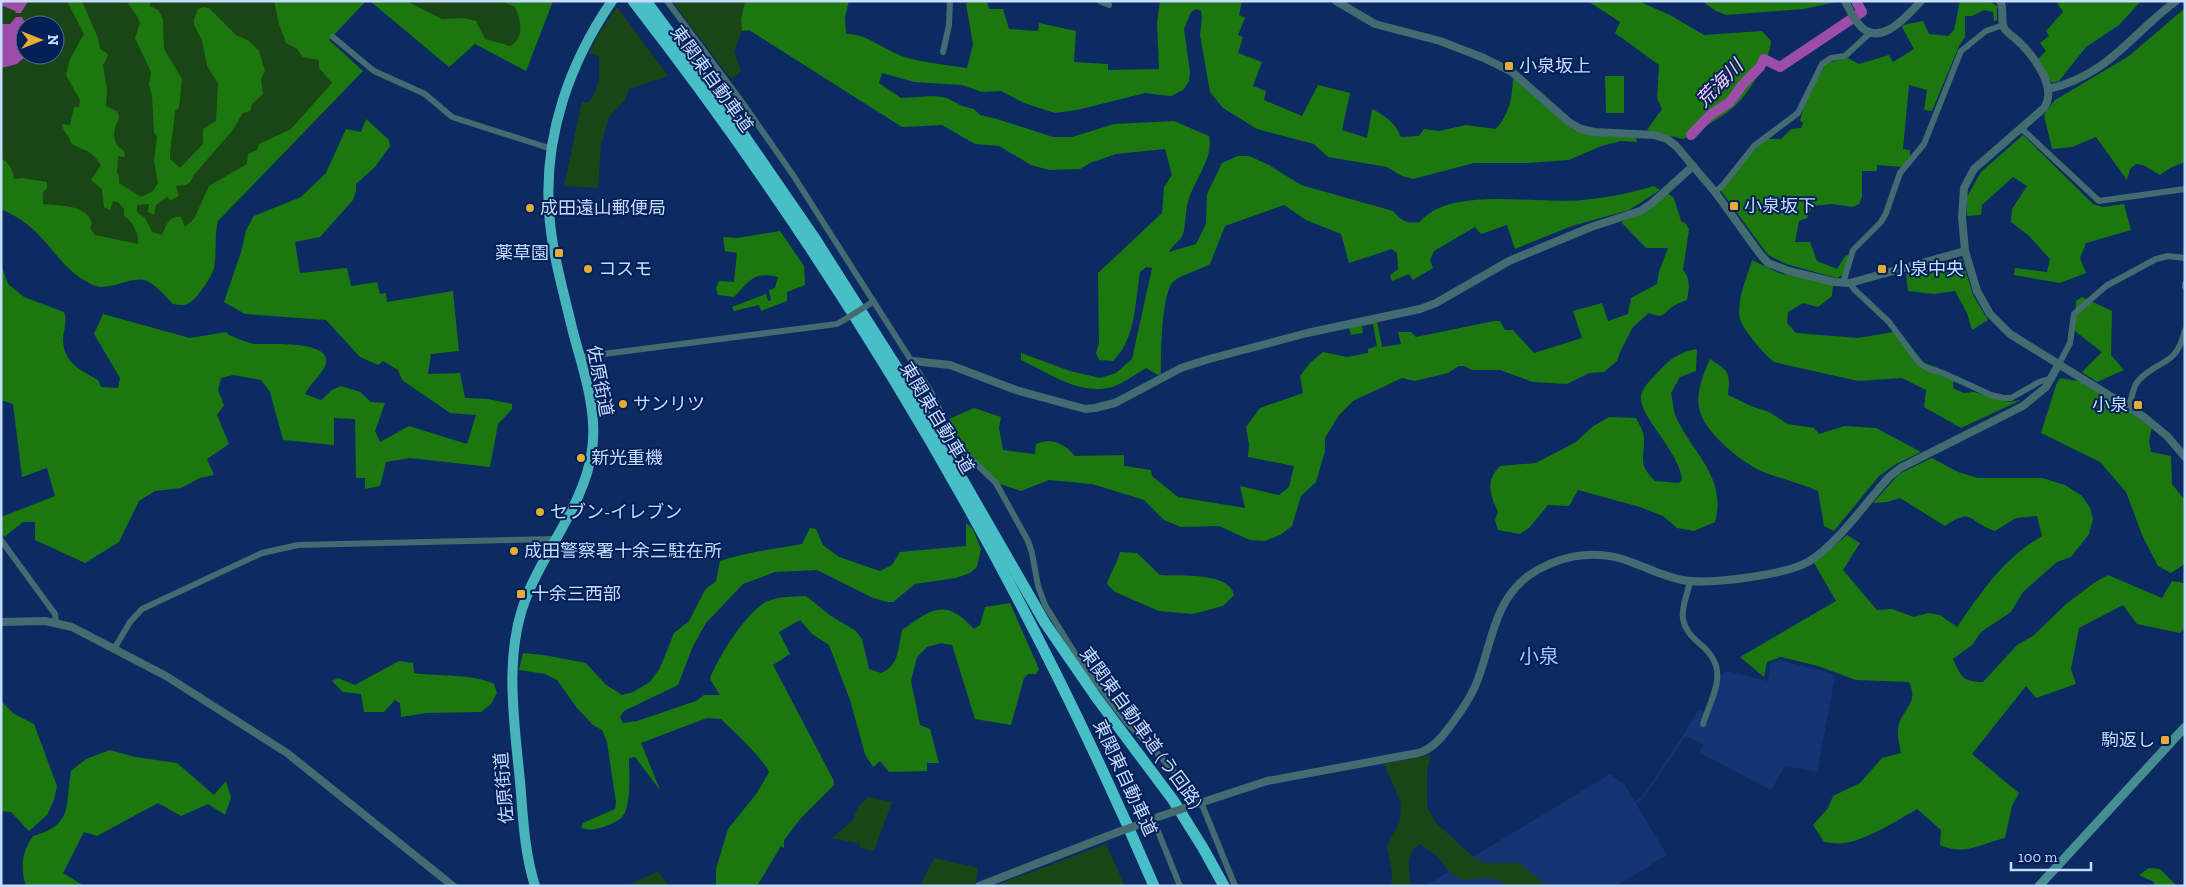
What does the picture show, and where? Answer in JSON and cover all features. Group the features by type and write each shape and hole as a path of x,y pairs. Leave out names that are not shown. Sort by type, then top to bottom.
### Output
{"highway":[{"name":"佐原街道","path":"535,886 528,865 513,696 513,661 517,630 523,605 581,488 592,451 592,409 556,263 548,208 552,149 561,108 572,72 591,34 612,1"},
{"name":"東関東自動車道","path":"633,1 714,109 807,242 862,327 932,442 984,534 1058,676 1154,886"},
{"name":"東関東自動車道","path":"646,1 776,178 870,322 953,460 1026,593"},
{"name":"東関東自動車道 (う回路)","path":"1026,593 1064,653 1173,800 1224,886"}],"main road":[{"path":"2039,886 2185,727"}],"street":[{"path":"667,1 786,164 872,302 913,361 961,449 996,483 1030,547 1044,605 1078,660 1127,724 1159,755 1199,803 1235,886"},
{"path":"943,52 949,25 950,1"},
{"path":"1100,1 1109,5"},
{"path":"1336,1 1375,24 1440,41 1484,58 1512,72 1570,123 1581,129 1594,132 1654,135 1667,139 1676,146 1715,192 1760,254 1768,262 1789,271 1846,283 1964,252"},
{"path":"1845,1 1857,23 1870,33 1881,34 1906,18 1921,1"},
{"path":"2000,1 2003,5 2003,24 2005,29 2031,56 2049,89 2048,103 2022,129 1974,169 1967,180 1964,188 1962,210 1964,252 1977,291 1990,314 2010,334 2128,406 2167,436 2185,457"},
{"path":"2049,89 2092,73 2122,50 2156,16 2176,1"},
{"path":"1846,283 1853,250 1881,222 1900,173 1924,144 1961,50 1986,32 2003,24"},
{"path":"1715,192 1723,185 1754,146 1798,113 1822,64 1831,58 1845,56 1870,33"},
{"path":"333,36 374,71 425,94 452,117 552,149"},
{"path":"2022,129 2099,202 2185,190"},
{"path":"913,361 950,366 1016,390 1085,409 1106,407 1181,368 1209,359 1307,333 1420,309 1436,303 1509,261 1591,227 1640,211 1651,204 1693,166"},
{"path":"979,886 1153,819 1267,781 1418,753 1430,749 1441,739 1471,694 1478,680 1496,619 1504,602 1521,582 1549,564 1572,557 1603,555 1621,559 1672,578 1690,581 1774,574 1808,562 1829,545 1889,477 1900,468 2024,406 2040,393 2052,378 2070,343 2074,314 2106,286 2156,259 2168,256 2185,258"},
{"path":"1846,283 1889,322 1900,334 1919,363 1929,369 1943,373 1991,395 2004,398 2011,398 2039,382 2052,378"},
{"path":"580,357 837,324 872,302"},
{"path":"2128,406 2137,382 2146,372 2174,357 2185,330"},
{"path":"114,649 130,622 142,609 262,553 298,545 555,538"},
{"path":"1,540 55,614 56,622"},
{"path":"1690,581 1683,608 1684,624 1691,636 1712,657 1718,673 1717,682 1702,724"},
{"path":"1,622 56,622 72,626 166,676 287,753 453,886"},
{"path":"1153,819 1180,886"}],"shaded area":[{"path":"1,1 28,1 21,13 16,13 1,5"},
{"path":"15,18 15,64 1,68 1,24 10,24"},
{"path":"1780,660 1833,674 1835,677 1817,772 1785,766 1771,790 1700,753 1703,744 1686,736 1644,797 1636,804 1667,855 1616,886 1425,886 1610,774 1625,785 1635,802 1643,796 1698,710 1710,714 1722,673 1727,671 1768,681 1771,662"}],"green space":[{"path":"1,1 366,1 329,40 363,71 218,221 214,268 204,287 189,303 183,305 173,304 156,287 144,280 104,287 91,284 67,267 36,232 15,216 1,209"},
{"path":"67,1 82,1 98,38 100,49 107,53 108,56 103,65 107,91 106,106 118,112 119,118 115,126 114,137 119,148 125,154 124,157 118,156 117,173 119,183 141,197 153,191 158,183 154,161 157,137 154,132 152,96 149,85 151,72 135,38 140,23 126,1 150,1 150,6 158,10 163,19 164,49 182,79 179,108 175,111 170,159 180,168 203,144 203,129 216,121 218,83 207,66 202,40 194,25 198,9 203,7 209,8 236,35 249,41 259,51 265,71 261,79 263,94 252,104 250,111 243,113 232,131 190,182 176,186 179,196 171,200 167,197 156,205 154,215 148,212 149,204 137,205 137,212 145,218 152,232 162,235 168,222 173,218 181,217 185,227 194,219 209,186 247,164 248,154 257,150 259,144 291,129 332,83 319,68 319,60 303,57 297,49 286,43 279,24 274,1 366,1 329,40 363,71 218,221 213,272 200,292 187,304 173,304 156,287 144,280 104,287 91,284 67,267 28,225 1,209 1,158 10,167 14,179 22,178 47,182 47,188 43,192 43,204 78,209 89,217 92,223 90,228 95,235 138,244 137,233 130,221 124,216 124,209 118,202 113,201 110,210 104,207 102,189 91,180 101,165 90,153 71,143 62,124 70,125 74,107 79,107 80,100 66,75 70,59 84,34"},
{"path":"370,1 553,1 526,71 475,44 449,67"},
{"path":"370,1 406,1 442,19 463,18 476,21 485,39 510,46 515,43 520,34 519,18 515,7 501,1 553,1 526,71 475,44 449,67"},
{"path":"672,1 745,1 741,18 742,31 734,51 741,71 731,79"},
{"path":"745,1 849,1 845,17 846,34 870,40 908,58 967,68 973,44 966,4 970,1 987,1 989,9 1003,9 1009,29 1038,31 1039,23 1076,31 1074,62 1108,64 1108,70 1159,69 1157,23 1160,1 1242,1 1239,15 1245,18 1238,35 1243,37 1238,53 1262,62 1253,86 1266,91 1264,100 1302,116 1318,85 1350,93 1342,130 1367,138 1372,109 1389,120 1396,127 1401,137 1419,136 1424,129 1439,131 1466,125 1496,129 1501,123 1509,105 1513,78 1572,129 1590,135 1636,138 1637,142 1621,141 1601,146 1569,160 1527,163 1474,163 1413,179 1402,176 1387,167 1328,157 1314,144 1257,129 1223,108 1210,92 1200,35 1201,11 1196,9 1191,12 1184,29 1190,72 1189,81 1183,90 1171,96 1145,93 1077,110 1055,113 1024,103 1001,91 982,92 962,85 914,82 882,73 879,83 901,98 934,96 947,98 962,106 974,109 980,115 1053,137 1072,137 1114,124 1174,121 1209,136 1209,153 1188,202 1183,234 1169,252 1196,244 1206,224 1207,194 1222,163 1238,156 1249,156 1269,165 1301,185 1393,211 1402,219 1411,223 1420,222 1434,211 1452,204 1473,200 1564,201 1618,195 1654,186 1660,190 1629,210 1572,226 1515,249 1507,225 1481,234 1475,227 1434,251 1430,260 1433,268 1413,280 1409,274 1392,281 1390,275 1398,269 1397,253 1392,249 1349,263 1341,234 1306,220 1284,205 1225,226 1210,264 1174,281 1166,298 1164,311 1161,374 1158,375 1146,368 1112,387 1100,389 1077,386 1054,377 1021,360 1021,353 1070,371 1100,378 1116,373 1132,359 1152,268 1146,267 1140,272 1130,331 1121,352 1113,361 1099,360 1096,353 1099,343 1098,273 1162,213 1164,187 1172,175 1165,149 1116,154 1090,163 1080,169 1049,170 1031,165 999,146 975,144 942,125 902,127 749,30 742,31 741,19"},
{"path":"1588,1 1638,1 1670,15 1704,35 1762,31 1771,41 1770,48 1763,66 1752,84 1741,100 1724,115 1683,139 1647,130 1662,109 1657,98 1659,65 1615,33 1620,22"},
{"path":"1702,1 1841,1 1803,9 1726,15 1716,11"},
{"path":"1960,1 1989,1 1997,6 1997,20 1994,21 1993,12 1984,10 1972,16 1965,16 1965,37 1959,46 1932,111 1924,110 1927,90 1909,85 1903,149 1910,150 1910,158 1902,167 1877,165 1877,171 1862,171 1862,197 1859,204 1853,207 1832,204 1812,206 1807,218 1799,221 1795,242 1810,242 1817,261 1837,269 1846,255 1849,256 1843,275 1837,278 1786,264 1768,255 1721,191 1741,164 1765,139 1781,139 1791,129 1801,128 1803,123 1800,120 1805,103 1826,63 1848,58 1859,64 1889,55 1893,62 1914,49 1902,27 1903,25 1923,21 1929,34 1948,36 1954,30"},
{"path":"2056,1 2141,1 2119,25 2086,47 2059,81 2052,83 2037,60 2046,51 2040,43 2049,36 2046,31 2063,12"},
{"path":"617,7 668,76 629,89 625,100 609,117 601,144 598,188 564,186 582,102 587,103 592,98 597,87 599,56 589,54 598,35"},
{"path":"2185,8 2185,162 2170,168 2160,175 2143,165 2136,164 2130,169 2127,180 2096,137 2072,147 2052,149 2044,115 2055,100 2129,56"},
{"path":"1605,76 1624,76 1624,113 1606,113"},
{"path":"366,119 389,140 390,146 375,167 356,184 353,200 320,237 295,242 300,273 347,268 351,286 377,282 380,294 386,293 387,302 453,291 459,351 431,354 428,374 460,373 465,398 488,399 512,404 512,409 498,424 490,467 410,458 386,462 380,486 365,489 365,478 356,478 355,419 334,418 334,445 283,440 270,392 261,380 233,375 221,378 218,390 224,405 217,415 229,444 207,459 214,475 200,478 181,488 155,491 139,501 119,542 85,563 35,540 35,522 23,522 4,537 1,532 1,517 55,496 47,468 22,477 13,404 1,400 1,264 8,284 24,297 64,312 63,340 66,355 74,365 98,380 101,387 118,388 120,378 94,334 103,314 190,338 226,332 245,342 299,345 320,351 326,357 325,366 305,394 321,400 332,390 341,386 360,392 371,402 385,403 375,431 380,442 409,426 467,444 476,415 450,413 402,380 398,370 383,361 378,365 360,357 326,320 245,314 224,302 241,252 246,230 254,216 301,197 326,173 346,129 361,132"},
{"path":"2023,135 2093,204 2103,207 2124,204 2131,230 2086,243 2080,258 2086,273 2060,283 2014,275 2015,268 2047,272 2050,259 2028,235 2011,222 2012,209 2027,186 2013,177 1982,205 1981,215 1967,216 1967,197 1981,172"},
{"path":"1667,193 1674,198 1681,221 1689,229 1683,270 1686,273 1689,288 1687,300 1675,305 1662,315 1649,313 1633,327 1617,361 1604,372 1589,373 1567,384 1533,382 1500,370 1472,370 1459,366 1448,373 1415,381 1402,378 1353,401 1339,415 1325,438 1325,451 1316,482 1301,496 1292,526 1280,535 1265,541 1250,540 1219,526 1181,527 1164,520 1144,500 1092,484 1049,480 1021,491 1000,484 961,443 949,419 974,408 1001,417 999,428 1003,450 1035,454 1036,444 1047,441 1062,445 1075,456 1124,455 1124,466 1151,470 1152,476 1178,497 1245,508 1240,486 1279,495 1289,487 1294,466 1248,457 1249,444 1246,427 1260,408 1303,393 1300,376 1310,363 1323,352 1347,357 1368,353 1368,349 1377,346 1373,324 1362,326 1363,333 1351,335 1349,327 1377,321 1382,347 1401,344 1398,332 1411,332 1416,337 1494,321 1500,321 1505,330 1513,330 1534,353 1582,338 1573,311 1602,303 1608,321 1628,314 1631,298 1657,284 1659,272 1668,248 1646,248 1621,222 1646,211"},
{"path":"780,231 804,266 805,285 787,292 787,301 761,311 759,305 734,311 732,307 766,294 768,301 771,300 769,290 775,288 778,277 770,275 758,276 753,278 734,297 718,295 716,288 719,281 734,282 737,253 725,251 723,237 737,238"},
{"path":"1962,259 1973,295 1988,320 1972,330 1967,313 1955,291 1934,294 1908,291 1906,273"},
{"path":"1752,260 1779,273 1833,285 1832,296 1818,307 1803,303 1788,312 1787,323 1796,333 1858,338 1899,331 1924,363 1936,367 1954,378 1953,388 1964,393 1974,392 2009,402 2021,400 1961,428 1924,407 1926,390 1902,378 1858,381 1774,362 1755,342 1740,319 1739,305"},
{"path":"2082,297 2112,311 2111,355 2124,370 2097,382 2082,372 2102,352 2075,331 2076,301"},
{"path":"1697,349 1696,371 1680,377 1671,393 1677,419 1713,480 1717,492 1718,506 1715,522 1694,531 1677,528 1663,516 1640,507 1578,490 1569,506 1548,505 1529,528 1520,534 1498,530 1495,520 1498,512 1490,488 1492,477 1500,466 1536,463 1576,442 1592,427 1609,417 1636,418 1644,435 1643,462 1646,470 1655,481 1679,483 1682,479 1679,468 1646,414 1642,405 1641,394 1647,384 1667,363 1680,354"},
{"path":"1710,359 1727,373 1729,382 1728,395 1769,412 1788,424 1814,428 1819,434 1845,426 1876,428 1921,452 1896,464 1879,476 1834,531 1824,526 1818,491 1757,469 1726,447 1708,427 1702,417 1698,402 1701,382"},
{"path":"2060,378 2084,382 2152,427 2149,441 2151,452 2171,456 2172,484 2183,498 2185,497 2185,564 2171,573 2158,566 2143,537 2126,492 2100,462 2041,433"},
{"path":"1932,458 1958,472 1978,478 2042,478 2065,485 2082,496 2090,508 2093,519 2089,534 2071,557 2057,562 2023,592 2011,612 1981,632 1972,645 1953,659 1963,677 1971,681 1983,682 2017,645 2033,636 2066,604 2108,575 2162,598 2172,581 2184,583 2185,627 2180,633 2137,624 2123,605 2079,628 2071,669 2076,684 2036,698 2026,686 1972,754 2019,793 2012,806 2005,838 1972,848 1949,848 1940,845 1941,830 1917,809 1862,838 1842,843 1824,842 1813,825 1828,808 1833,796 1860,783 1882,758 1901,753 1898,729 1899,722 1911,702 1912,690 1909,682 1856,680 1818,666 1781,657 1767,662 1764,677 1740,657 1836,601 1814,563 1847,535 1860,543 1843,570 1877,610 1892,609 1914,617 1928,613 1940,615 1957,627 1985,588 2005,565 2028,545 2042,536 2037,516 2016,518 1995,531 1966,517 1954,520 1945,526 1900,498 1887,502 1873,503 1899,474"},
{"path":"966,523 973,529 981,549 977,567 970,573 956,578 915,584 893,602 873,598 817,570 775,572 743,584 706,623 693,646 678,685 624,711 620,717 623,723 637,721 696,701 704,695 720,695 710,679 713,670 734,636 752,613 773,599 806,596 831,616 856,631 862,639 869,669 881,673 892,666 895,661 902,630 922,616 939,610 947,610 964,619 974,629 980,625 985,607 1010,603 1039,669 1036,674 1028,674 1024,678 1011,725 975,719 952,645 941,643 927,647 917,657 911,681 920,725 930,729 939,763 927,763 927,771 889,772 880,761 873,767 865,754 850,700 829,645 812,634 800,620 779,632 790,654 773,665 834,781 834,785 801,818 784,840 784,848 781,846 757,886 716,886 716,869 728,829 757,793 769,772 754,752 721,719 707,718 641,743 660,790 635,757 629,758 629,790 625,813 617,821 603,827 589,830 581,827 583,823 615,809 616,802 607,742 602,730 593,725 577,708 557,680 545,674 519,670 523,653 586,663 605,684 622,695 633,692 650,682 660,668 674,633 689,621 705,590 716,581 720,561 750,553 802,544 810,528 816,529 823,545 839,557 880,571 892,565 900,552 966,546"},
{"path":"1120,552 1137,553 1160,575 1202,577 1223,582 1234,595 1223,606 1193,614 1159,611 1115,592 1107,584"},
{"path":"399,661 413,663 414,673 475,678 485,681 494,684 497,693 491,704 481,712 426,713 401,717 400,703 395,700 384,712 364,712 361,694 343,692 332,681 338,678 355,685"},
{"path":"1,701 14,714 34,724 57,786 54,800 47,815 29,831 11,812 1,811"},
{"path":"110,750 135,757 177,763 214,795 226,781 231,798 225,815 208,804 181,816 158,803 97,836 84,832 63,873 84,886 26,886 23,860 26,848 33,836 55,826 61,820 67,804 71,771 86,759"},
{"path":"1431,755 1427,770 1427,807 1436,823 1476,859 1485,863 1519,863 1547,886 1509,886 1499,880 1486,878 1462,880 1450,873 1437,856 1420,844 1415,847 1410,857 1411,886 1391,886 1392,873 1387,846 1400,821 1401,803 1384,764"},
{"path":"868,797 892,802 874,851 860,848 860,844 832,838 853,820 858,807"},
{"path":"1106,844 1125,886 994,886"},
{"path":"934,858 978,868 976,882 971,886 920,886"},
{"path":"2149,868 2160,869 2177,886 2154,886 2154,882 2139,875"},
{"path":"658,871 669,886 627,886"}],"waterway":[{"name":"荒海川","path":"1691,135 1710,115 1730,102 1743,84 1760,67 1764,59 1780,67 1862,12 1856,1"}],"place":[{"name":"小泉坂上","path":"1509,66"},
{"name":"小泉坂下","path":"1734,206"},
{"name":"成田遠山郵便局","path":"530,208"},
{"name":"薬草園","path":"559,253"},
{"name":"コスモ","path":"588,269"},
{"name":"小泉中央","path":"1882,269"},
{"name":"サンリツ","path":"623,404"},
{"name":"小泉","path":"2138,405"},
{"name":"新光重機","path":"581,458"},
{"name":"セブン-イレブン","path":"540,512"},
{"name":"成田警察署十余三駐在所","path":"514,551"},
{"name":"十余三西部","path":"521,594"},
{"name":"駒返し","path":"2165,740"}],"district":[{"name":"小泉","path":"1539,656"}]}
